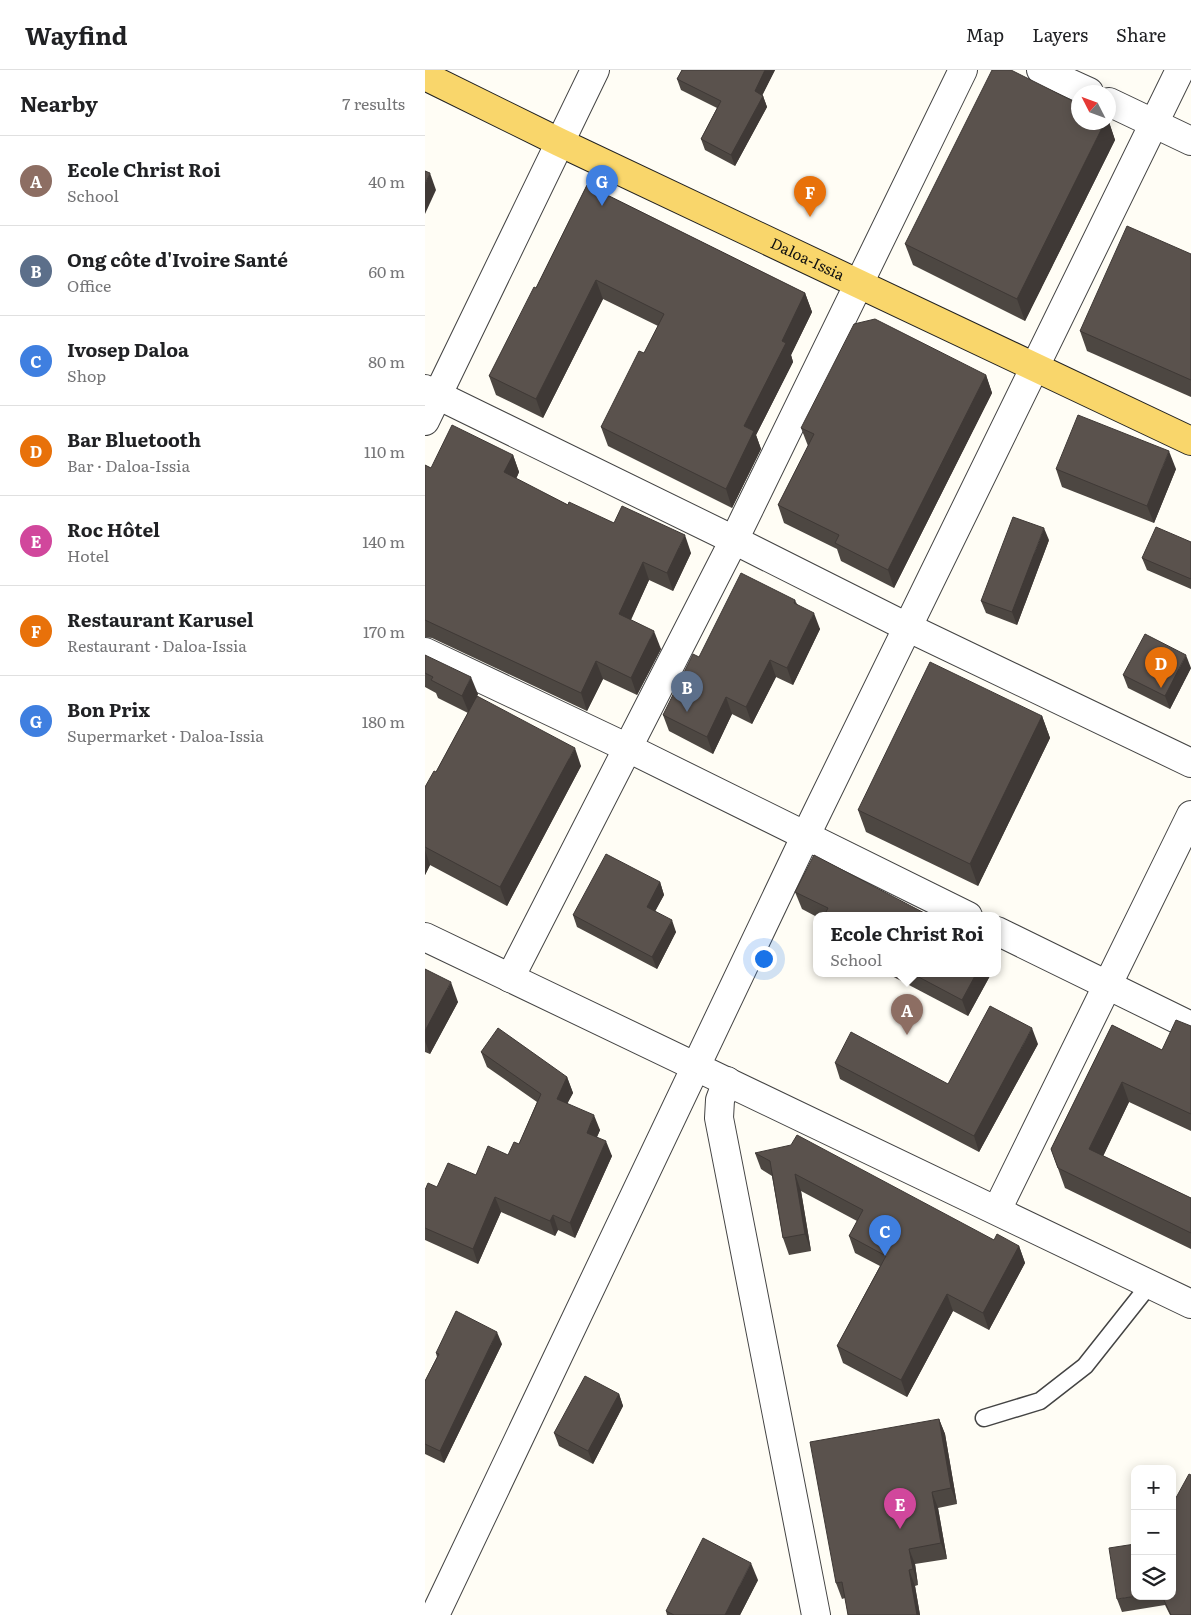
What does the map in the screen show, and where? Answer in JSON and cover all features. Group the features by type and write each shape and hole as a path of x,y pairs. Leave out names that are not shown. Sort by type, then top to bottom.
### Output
{"main road":[{"name":"Daloa-Issia","path":"425,76 857,284 1191,441"}],"street":[{"path":"425,421 431,392 595,70"},
{"path":"511,978 734,540 857,284 963,70"},
{"path":"1041,70 1074,85"},
{"path":"435,1615 806,835 1180,70"},
{"path":"1116,105 1191,141"},
{"path":"431,392 907,627 1191,763"},
{"path":"425,652 628,748 960,912"},
{"path":"997,1210 1191,814"},
{"path":"1001,933 1191,1026"},
{"path":"425,937 1191,1304"},
{"path":"727,1081 719,1100 719,1118 816,1615"}],"lane":[{"path":"984,1418 1041,1401 1085,1366 1150,1284"}],"building":[{"path":"682,70 765,70 755,91 763,96 731,155 701,139 721,101 677,79"},
{"path":"992,70 1011,70 1071,100 1071,130 1101,130 1017,299 905,244"},
{"path":"425,171 430,173 425,184"},
{"path":"587,185 805,293 782,341 786,343 744,426 754,431 726,489 601,427 639,351 644,353 664,314 596,280 536,399 489,376 534,287 536,288"},
{"path":"1127,226 1191,254 1191,380 1080,331"},
{"path":"875,319 986,375 888,570 835,543 839,535 778,505 814,434 801,428 854,324"},
{"path":"1078,415 1169,451 1147,506 1056,469"},
{"path":"452,425 513,455 504,472 568,505 569,502 614,523 622,506 685,535 667,573 643,562 619,614 654,631 631,678 596,661 581,693 425,620 425,465 431,468"},
{"path":"1013,517 1044,528 1012,612 981,601"},
{"path":"1156,527 1191,542 1191,579 1142,558"},
{"path":"741,573 795,600 794,603 814,613 787,668 770,660 746,707 726,697 707,737 663,715 693,654 699,657"},
{"path":"1145,634 1186,655 1165,696 1123,675"},
{"path":"425,655 471,677 462,696 431,680 433,677 425,673"},
{"path":"930,662 1042,716 970,864 858,810"},
{"path":"477,696 575,748 500,887 425,847 425,787 434,771 436,772"},
{"path":"606,854 660,882 647,907 672,920 652,957 573,915"},
{"path":"814,855 922,912 826,912 828,908 795,892"},
{"path":"425,969 451,982 425,1031"},
{"path":"919,977 974,977 962,1000"},
{"path":"990,1006 1032,1028 974,1136 835,1063 851,1032 948,1084"},
{"path":"1176,1020 1191,1026 1191,1114 1122,1082 1089,1149 1191,1198 1191,1233 1058,1168 1051,1149 1112,1025 1162,1050"},
{"path":"498,1028 567,1077 557,1099 594,1115 587,1133 606,1141 570,1223 553,1215 550,1221 495,1197 473,1249 425,1228 425,1190 428,1183 437,1187 448,1163 476,1175 488,1146 508,1155 514,1142 519,1144 541,1094 481,1052"},
{"path":"797,1135 994,1240 997,1234 1019,1246 983,1313 947,1294 901,1380 837,1346 886,1256 849,1236 863,1210 795,1174 805,1234 783,1238 770,1161 755,1153 791,1145"},
{"path":"456,1311 497,1332 440,1451 425,1444 425,1381 439,1354 436,1353"},
{"path":"585,1376 619,1394 588,1451 554,1433"},
{"path":"939,1419 951,1488 932,1492 941,1543 909,1549 913,1569 909,1570 917,1615 848,1615 842,1582 836,1583 810,1442"},
{"path":"1189,1474 1191,1475 1191,1615 1171,1615 1164,1600 1176,1600 1176,1498"},
{"path":"703,1538 751,1563 725,1615 674,1615 666,1611"},
{"path":"1131,1545 1131,1597 1117,1599 1109,1548"}],"place":[{"name":"Bon Prix","path":"602,206"},
{"name":"Restaurant Karusel","path":"810,217"},
{"name":"Bar Bluetooth","path":"1161,688"},
{"name":"Ong côte d'Ivoire Santé","path":"687,712"},
{"name":"Ecole Christ Roi","path":"907,1035"},
{"name":"Ivosep Daloa","path":"885,1256"},
{"name":"Roc Hôtel","path":"900,1529"}]}
